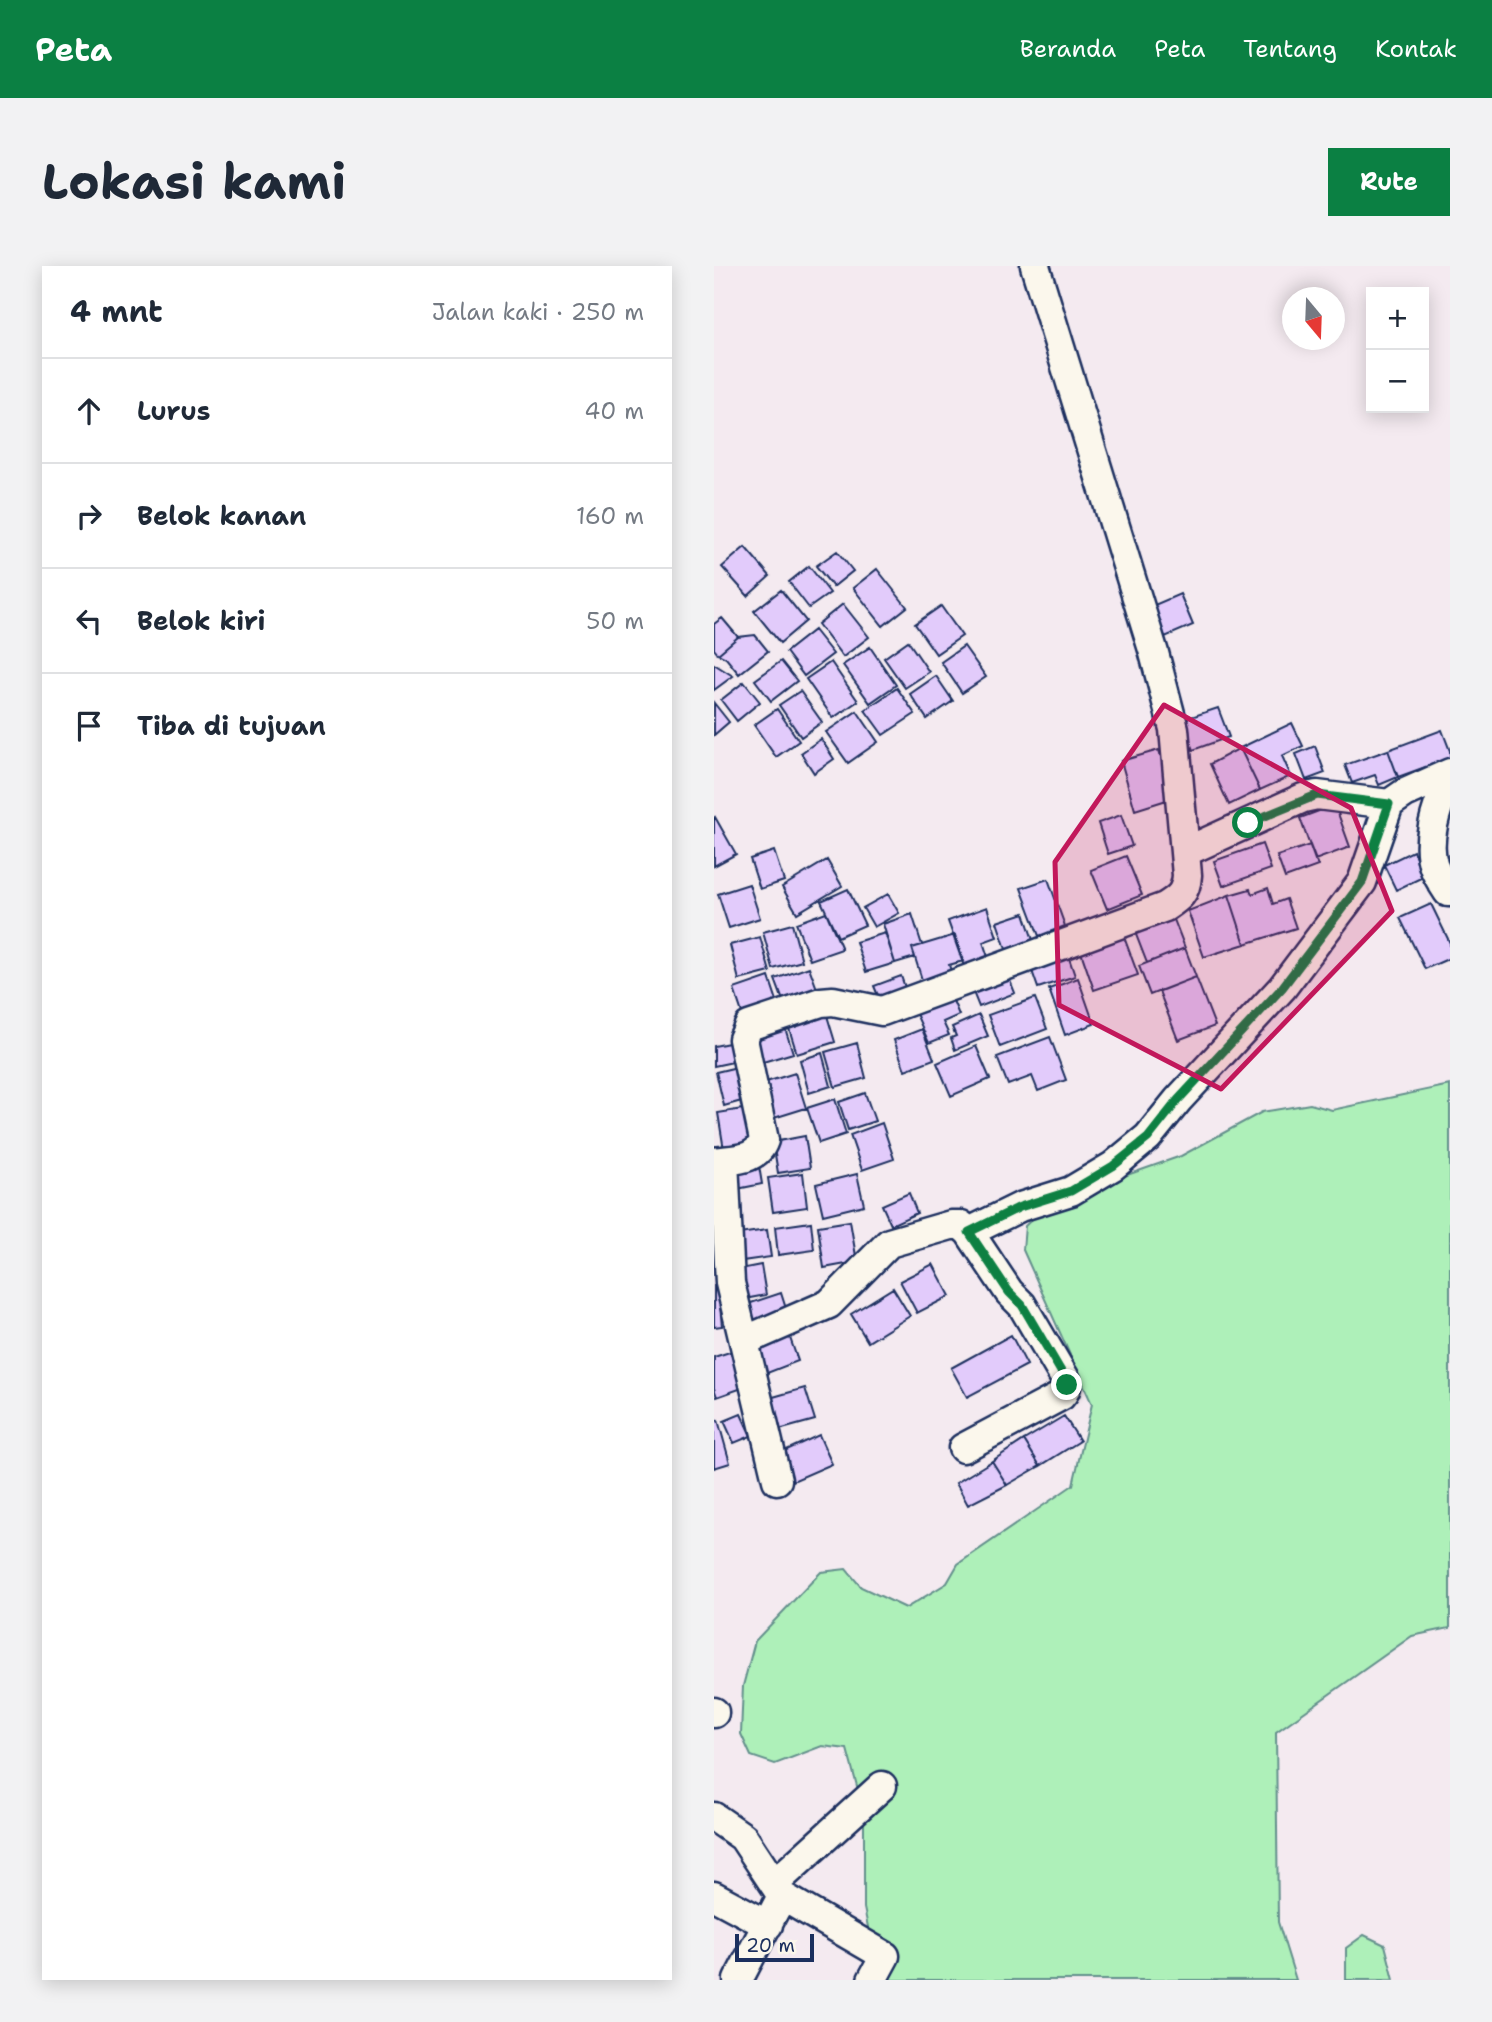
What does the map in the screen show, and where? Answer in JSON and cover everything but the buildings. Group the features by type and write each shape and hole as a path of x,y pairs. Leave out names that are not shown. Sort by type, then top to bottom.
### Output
{"street":[{"path":"777,1480 730,1283 719,1162 755,1155 761,1150 764,1140 743,1040 750,1026 821,1002 833,1001 882,1011 1165,907 1180,898 1186,888 1174,729 1154,653 1035,266"},
{"path":"1185,852 1317,795 1389,804 1445,781"},
{"path":"1445,781 1430,842 1434,867 1450,892"},
{"path":"969,1232 1020,1207 1071,1191 1113,1166 1148,1138 1178,1100 1282,988 1362,882 1389,804"},
{"path":"744,1341 829,1304 889,1243 961,1224 1009,1292 1022,1305 1067,1385 1061,1396 963,1448"},
{"path":"738,1980 768,1925 779,1889 882,1786"},
{"path":"714,1817 743,1837 779,1889 885,1956 872,1980"},
{"path":"714,1896 768,1925"}],"highlighted area":[{"path":"1164,705 1351,808 1392,911 1221,1089 1059,1005 1055,862"}],"green space":[{"path":"1450,1085 1450,1628 1412,1636 1276,1732 1278,1922 1296,1980 879,1980 864,1908 864,1812 847,1749 822,1746 775,1764 751,1756 741,1734 743,1686 755,1641 821,1572 846,1569 861,1587 906,1608 947,1583 958,1564 1073,1485 1092,1404 1023,1250 1025,1226 1050,1202 1181,1156 1262,1112 1310,1104 1332,1110"},
{"path":"1364,1935 1385,1945 1394,1980 1346,1980 1346,1948"}],"route":[{"path":"1067,1385 1022,1305 1009,1292 969,1232 1020,1207 1071,1191 1113,1166 1148,1138 1178,1100 1282,988 1362,882 1389,804 1317,795 1248,823"}]}
